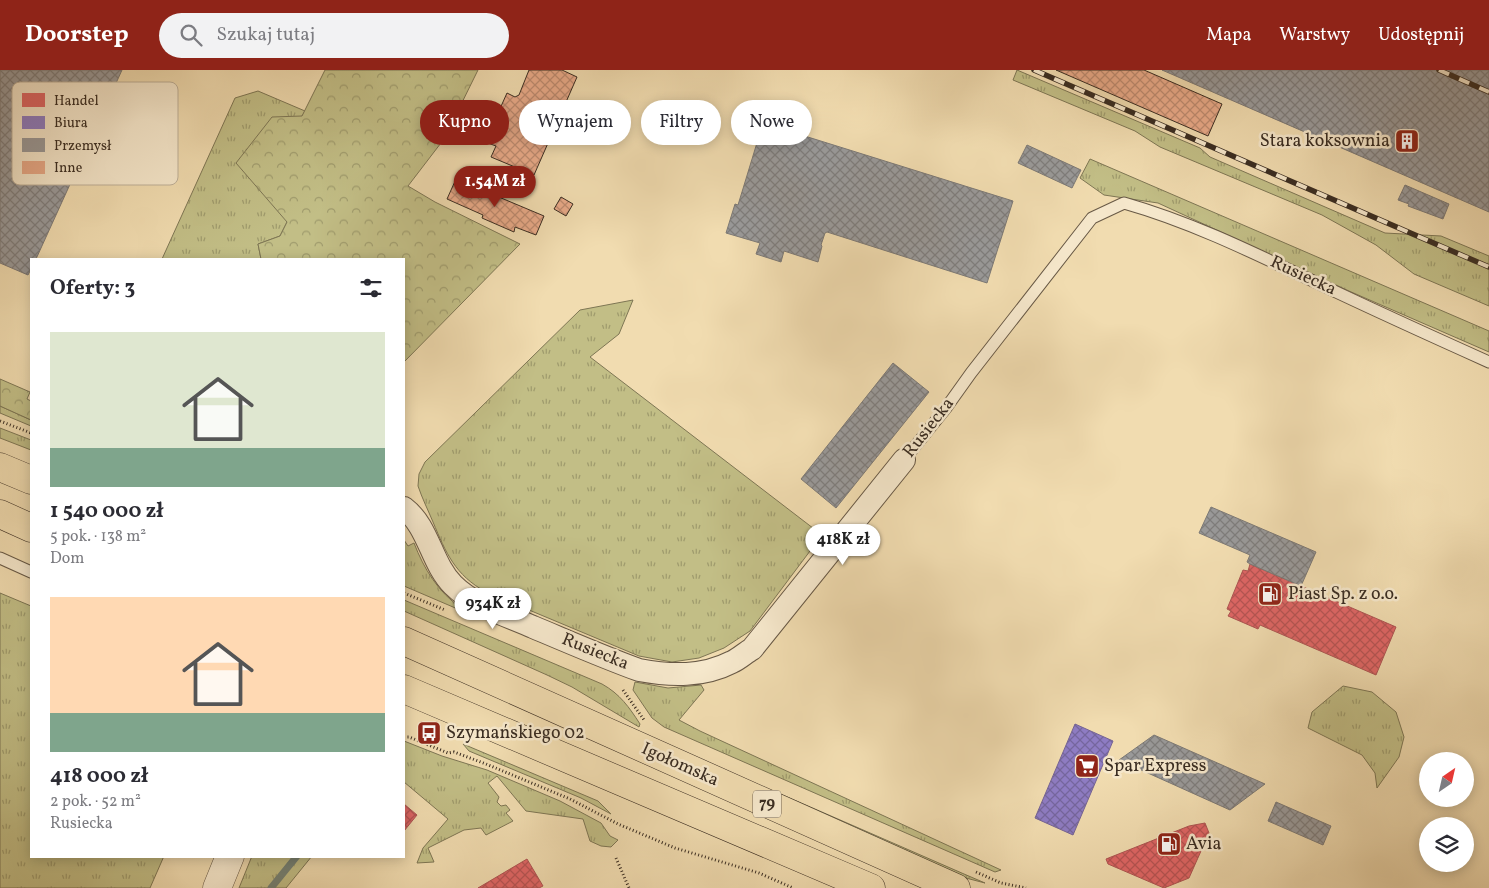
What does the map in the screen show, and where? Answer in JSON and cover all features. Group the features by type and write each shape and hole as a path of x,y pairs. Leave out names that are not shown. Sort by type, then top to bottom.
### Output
{"main road":[{"path":"0,467 30,480"},
{"path":"0,514 30,528"},
{"name":"Igołomska","path":"405,641 965,879"},
{"name":"Igołomska","path":"405,689 871,888"}],"street":[{"name":"Rusiecka","path":"405,509 421,529 444,574 453,585 479,604 614,661 640,670 665,675 684,674 706,671 732,662 752,649 904,460"},
{"path":"217,888 229,858"}],"lane":[{"name":"Rusiecka","path":"904,460 1092,218 1124,203 1158,212 1251,252 1377,312 1489,362"},
{"path":"0,558 30,572"}],"path":[{"path":"0,421 30,433"},
{"path":"405,593 448,612"},
{"path":"619,686 650,725"},
{"path":"405,737 448,753 454,752 570,800 618,824 675,848 759,873 793,888"},
{"path":"616,858 629,888"},
{"path":"965,879 1001,882 1026,888"}],"green space":[{"path":"325,70 478,70 463,100 420,100 420,145 439,145 408,186 435,202 520,244 405,361 405,258 261,258 258,244 280,236 287,222 236,163 272,117 302,116"},
{"path":"1017,70 1200,148 1210,157 1385,233 1441,236 1489,256 1489,306 1414,274 1376,245 1322,215 1160,147 1135,131 1013,80"},
{"path":"258,91 305,111 302,116 287,222 280,236 258,244 261,258 162,258 235,98"},
{"path":"1090,159 1489,331 1489,352 1349,291 1158,203 1104,195 1080,178"},
{"path":"633,300 619,334 590,357 822,535 750,631 724,648 699,658 672,662 639,656 486,592 475,585 459,571 447,553 418,486 419,474 425,462 580,310"},
{"path":"0,379 30,392 27,399 30,400 30,420 0,406"},
{"path":"0,406 30,420 30,426 0,413"},
{"path":"0,428 30,440 30,450 0,438"},
{"path":"405,542 408,546 414,543 422,562 433,579 445,595 461,608 460,610 405,586"},
{"path":"0,593 30,606 30,858 163,858 150,888 0,888"},
{"path":"405,600 602,684 624,701 640,724 639,727 572,687 405,611"},
{"path":"635,682 668,688 701,685 704,690 679,720 1001,870 995,872 664,727 652,718 633,690"},
{"path":"1343,686 1372,692 1396,712 1404,737 1399,757 1377,788 1375,773 1362,755 1308,728 1312,712"},
{"path":"405,741 442,756 487,770 560,801 601,823 610,836 618,840 611,847 601,846 590,841 583,819 526,811 497,776 488,783 499,797 497,802 501,806 506,805 510,810 506,813 513,821 486,835 481,828 464,830 428,848 434,862 417,863 423,848 448,819 405,783"},
{"path":"463,744 598,801 611,814 581,798 469,751"},
{"path":"776,792 985,883 962,877 776,794"},
{"path":"251,858 310,858 286,888 239,888"}],"building: Handel":[{"path":"1250,564 1396,627 1376,675 1260,625 1258,629 1228,616 1231,611 1227,609 1243,570 1248,571"},
{"path":"405,805 417,815 405,830"},
{"path":"1205,823 1209,833 1189,878 1164,888 1108,864 1106,859 1189,826"},
{"path":"527,859 543,886 539,888 478,888"}],"building: Biura":[{"path":"1075,724 1113,741 1073,835 1035,818"}],"building: Przemysł":[{"path":"0,70 122,70 117,82 12,82 12,185 70,185 36,258 30,258 30,271 28,275 0,263"},
{"name":"Stara koksownia","path":"1162,70 1489,70 1489,212"},
{"path":"812,138 1013,201 987,283 827,232 821,245 818,262 784,251 781,262 756,254 760,243 726,233 735,204 738,205 756,145 812,145"},
{"path":"1027,145 1081,170 1072,188 1018,163"},
{"path":"1405,185 1449,204 1443,219 1408,206 1409,204 1398,200"},
{"path":"893,363 929,392 836,508 801,479"},
{"path":"1211,507 1316,552 1301,586 1250,564 1247,562 1250,555 1199,533"},
{"path":"1154,735 1265,784 1230,810 1119,760"},
{"path":"1276,802 1331,826 1323,845 1268,821"}],"building: Inne":[{"path":"529,70 562,70 577,77 567,100 519,100 519,145 547,145 534,175 491,157 496,146 493,145 509,145 509,100 504,100 507,93 515,97 519,95"},
{"path":"1056,70 1144,70 1222,104 1208,136"},
{"path":"456,179 544,216 536,235 515,227 514,232 482,218 483,215 447,199"},
{"path":"561,197 573,204 566,216 554,209"}],"waterway":[{"path":"271,888 295,858"}],"railway":[{"path":"1034,70 1489,267"},
{"path":"1439,70 1489,92"}],"place":[{"name":"Stara koksownia","path":"1407,141"},
{"name":"Piast Sp. z o.o.","path":"1270,594"},
{"name":"Szymańskiego 02","path":"429,733"},
{"name":"Spar Express","path":"1087,766"},
{"name":"Avia","path":"1169,844"}]}
